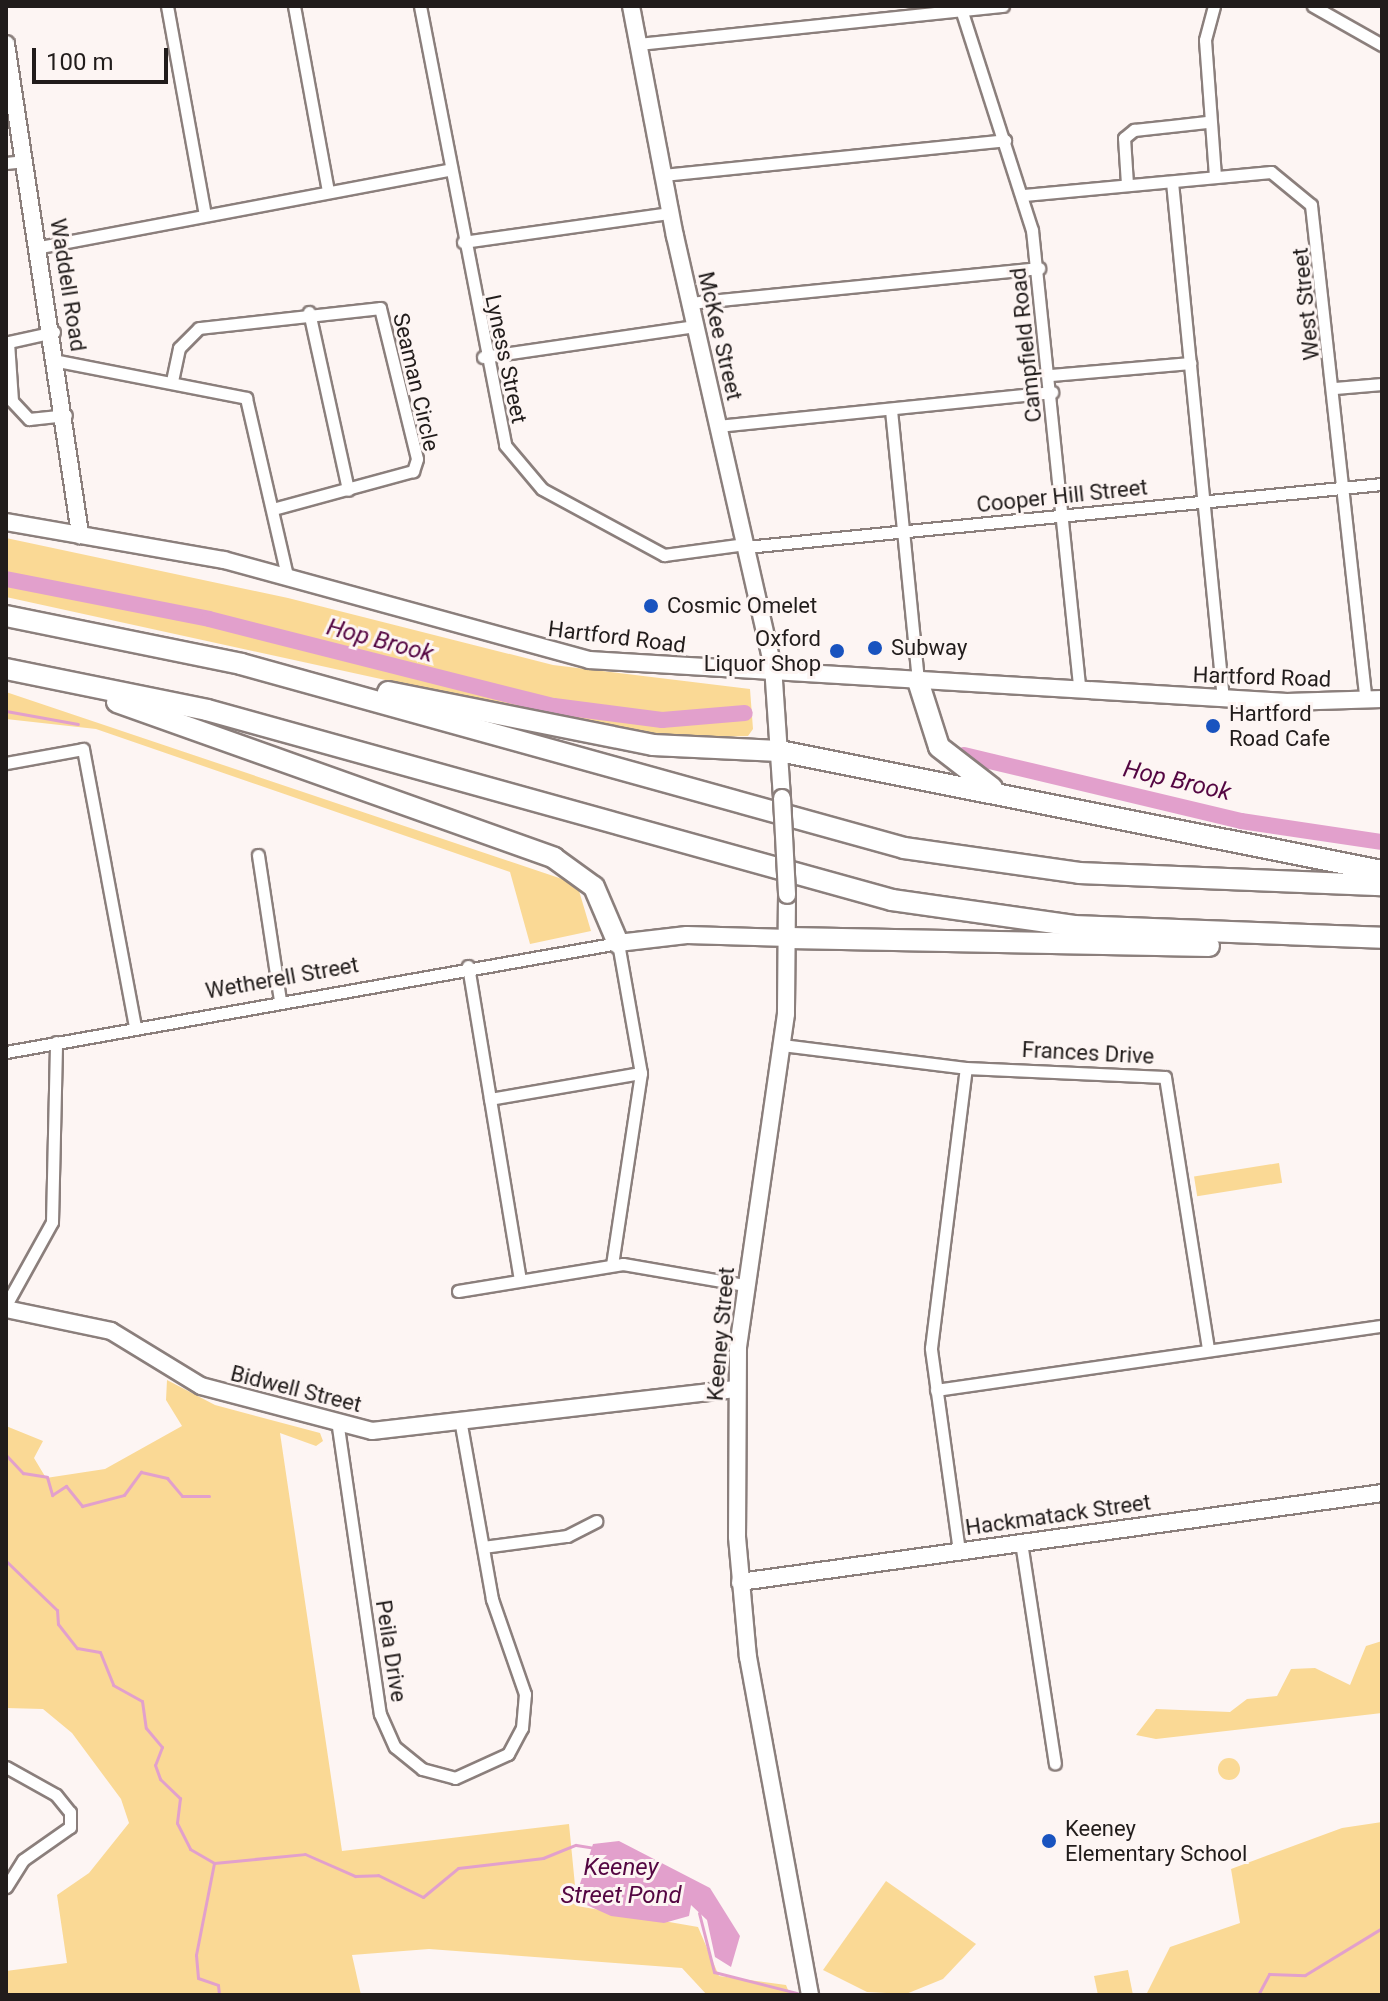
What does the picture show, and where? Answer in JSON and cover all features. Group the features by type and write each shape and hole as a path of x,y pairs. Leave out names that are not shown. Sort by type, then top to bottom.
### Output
{"highway":[{"path":"6,616 271,672 653,745 779,751 1382,871"},
{"path":"6,669 195,707 892,900 1094,928 1382,938"},
{"path":"6,669 177,719 554,858 594,887 618,943"},
{"path":"271,672 904,848 1091,874 1382,885"},
{"path":"918,681 929,729 952,762 981,783 1053,807"},
{"path":"789,938 1284,947 1382,938"}],"main road":[{"name":"McKee Street","path":"631,6 670,213 774,674"},
{"name":"Waddell Road","path":"7,53 54,332 80,535"},
{"name":"Hartford Road","path":"6,522 287,576 542,651 774,674 1223,699 1374,699"},
{"name":"Keeney Street","path":"774,674 789,938 782,1045 745,1285 736,1389 740,1582 810,1995"},
{"name":"Wetherell Street","path":"618,943 687,935 789,938"},
{"name":"Bidwell Street","path":"6,1307 111,1331 201,1386 338,1427 461,1425 736,1389"},
{"name":"Hackmatack Street","path":"740,1582 1382,1493"}],"street":[{"path":"167,6 205,215"},
{"path":"294,6 328,191"},
{"name":"Lyness Street","path":"420,6 483,357 505,445 542,489 664,555 745,545"},
{"path":"639,44 1003,6"},
{"path":"1214,6 1205,40 1207,122 1215,176"},
{"path":"1313,6 1382,45"},
{"name":"Campfield Road","path":"961,8 1024,195 1039,268 1080,691"},
{"path":"1127,184 1124,138 1134,130 1207,122"},
{"path":"663,175 1005,140"},
{"path":"6,163 25,161"},
{"path":"40,247 449,170"},
{"name":"West Street","path":"1024,195 1271,172 1311,205 1374,699"},
{"path":"1172,182 1223,699"},
{"path":"463,242 670,213"},
{"path":"690,303 1039,268"},
{"name":"Seaman Circle","path":"172,381 179,348 199,328 309,312 380,308 417,459 405,478 277,508"},
{"path":"309,312 348,490"},
{"path":"483,357 695,326"},
{"path":"54,332 8,342 12,401 29,419 66,415"},
{"path":"58,361 246,398 277,508 287,576"},
{"path":"1051,375 1190,363"},
{"path":"1335,388 1382,384"},
{"path":"718,426 1052,392"},
{"path":"891,410 918,681"},
{"name":"Cooper Hill Street","path":"745,545 1382,484"},
{"path":"6,763 83,749 135,1027"},
{"path":"258,855 280,1000"},
{"path":"612,1264 641,1073 618,943"},
{"name":"Wetherell Street","path":"6,1052 468,966 618,943"},
{"path":"468,966 520,1280"},
{"path":"6,1307 52,1222 56,1042"},
{"name":"Frances Drive","path":"782,1045 966,1068 1165,1077 1208,1350"},
{"path":"959,1551 936,1390 932,1318 966,1068"},
{"path":"490,1099 641,1073"},
{"path":"458,1291 612,1264 745,1285"},
{"path":"936,1390 1382,1326"},
{"name":"Peila Drive","path":"338,1427 380,1714 395,1747 422,1769 455,1778 508,1754 522,1728 525,1694 492,1599 461,1425"},
{"path":"483,1547 567,1536 596,1521"},
{"path":"1021,1542 1055,1763"},
{"path":"6,1767 56,1795 70,1827 23,1860 6,1887"}],"shaded area":[{"path":"6,538 288,598 553,665 750,689 753,729 748,736 682,738 555,717 6,597"},
{"path":"6,692 577,884 591,931 530,944 510,872 96,729 6,719"},
{"path":"1279,1163 1282,1183 1197,1196 1194,1176"},
{"path":"167,1380 215,1405 320,1433 323,1441 316,1446 280,1433 342,1851 569,1824 577,1906 698,1927 719,1976 786,1985 790,1995 707,1995 682,1968 429,1949 352,1955 361,1995 6,1995 6,1971 67,1963 57,1895 89,1873 129,1823 121,1799 72,1733 43,1709 6,1708 6,1426 43,1441 34,1458 46,1478 105,1469 182,1426 166,1400"},
{"path":"1382,1641 1382,1713 1156,1739 1136,1735 1156,1709 1230,1712 1247,1699 1277,1696 1291,1669 1315,1668 1350,1685 1366,1646"},
{"path":"1229,1758 1237,1761 1240,1769 1237,1777 1229,1780 1221,1777 1218,1769 1221,1761"},
{"path":"1382,1822 1382,1995 1146,1995 1170,1947 1240,1923 1231,1869 1342,1828"},
{"path":"886,1881 976,1944 943,1979 906,1994 867,1992 823,1970"},
{"path":"1128,1970 1133,1995 1098,1995 1094,1976"}],"water":[{"name":"Keeney Street Pond","path":"619,1841 710,1888 740,1936 731,1967 715,1957 707,1920 691,1905 689,1916 664,1923 611,1916 580,1902 577,1893 593,1844"}],"waterway":[{"name":"Hop Brook","path":"6,579 209,619 554,706 662,720 745,713"},
{"path":"6,711 78,724"},
{"name":"Hop Brook","path":"964,755 1241,821 1382,842"},
{"path":"6,1455 23,1473 47,1477 52,1495 66,1486 82,1506 124,1495 141,1472 167,1478 182,1496 209,1496"},
{"path":"6,1561 57,1610 58,1624 77,1648 100,1652 113,1685 142,1701 146,1728 162,1747 155,1765 160,1779 180,1798 177,1823 190,1849 214,1863 305,1854 355,1876 378,1875 423,1897 458,1868 543,1858 576,1845 596,1848"},
{"path":"214,1863 196,1955 198,1978 218,1985 219,1995"},
{"path":"699,1913 714,1972 797,1993"},
{"path":"1258,1995 1269,1974 1305,1975 1382,1928"}],"place":[{"name":"Cosmic Omelet","path":"651,606"},
{"name":"Subway","path":"875,648"},
{"name":"Oxford Liquor Shop","path":"837,651"},
{"name":"Hartford Road Cafe","path":"1213,726"},
{"name":"Keeney Elementary School","path":"1049,1841"}]}
